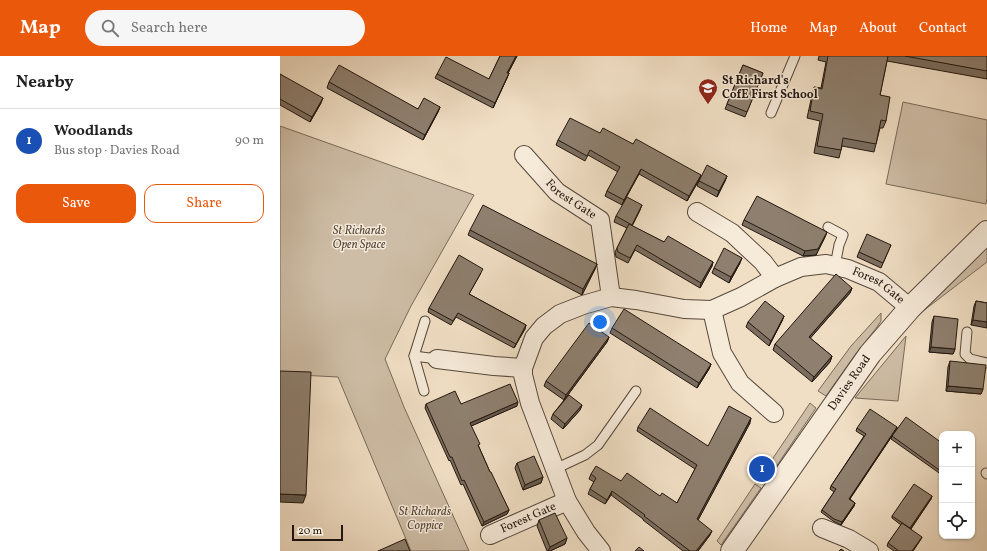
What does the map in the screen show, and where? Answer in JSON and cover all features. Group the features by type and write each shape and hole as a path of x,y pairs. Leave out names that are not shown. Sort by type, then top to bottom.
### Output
{"street":[{"name":"Forest Gate","path":"524,155 557,192 600,220 611,297"},
{"path":"697,212 732,233 763,262 775,278"},
{"name":"Davies Road","path":"732,551 870,354 910,308 987,232"},
{"name":"Forest Gate","path":"601,551 586,532 567,501 530,403 523,375 523,368 534,338 544,326 560,314 583,305 611,297 684,309 712,310 741,297 775,278 801,267 826,264 848,269 879,282 910,308"},
{"path":"712,310 722,353 740,383 774,412"},
{"path":"437,359 523,368"},
{"name":"Forest Gate","path":"490,535 567,501"},
{"path":"822,528 849,539 869,551"}],"lane":[{"path":"770,113 795,56"},
{"path":"828,227 843,235 835,266"},
{"path":"424,391 414,356 426,321"},
{"path":"967,332 965,354 970,359 987,363"},
{"path":"414,356 437,359"},
{"path":"555,469 585,455 598,445 636,391"}],"green space":[{"path":"903,102 987,120 986,204 886,184"},
{"name":"St Richards Open Space","path":"280,126 474,195 411,306 385,359 404,407 469,551 411,551 338,377 280,374"},
{"path":"987,244 987,262 910,321 844,406 841,404 883,349 910,318"},
{"path":"881,313 881,321 826,396 818,391 851,346"},
{"path":"906,336 898,401 855,398"},
{"path":"810,403 816,408 769,477 763,473"},
{"path":"755,484 761,488 721,545 717,541"}],"building":[{"path":"500,56 516,56 507,73 509,73 495,103 437,74 446,57 489,79"},
{"path":"828,56 888,56 880,95 890,97 886,121 881,120 876,144 843,138 841,150 817,146 823,114 810,111 814,87 822,89"},
{"path":"905,56 987,56 987,71"},
{"path":"339,65 418,109 424,98 440,107 425,135 329,82"},
{"path":"743,65 763,73 747,112 727,104"},
{"path":"280,74 323,98 312,117 280,99"},
{"path":"570,118 600,133 603,128 633,144 636,139 701,175 689,196 641,169 624,200 607,191 620,167 590,150 587,156 558,140"},
{"path":"707,165 727,176 719,191 699,181"},
{"path":"757,196 827,232 818,249 805,251 744,220"},
{"path":"627,197 642,205 632,225 616,216"},
{"path":"483,205 597,264 583,289 470,230"},
{"path":"629,224 664,242 668,236 713,262 701,283 637,245 630,258 618,252 617,248"},
{"path":"867,234 891,245 883,263 859,252"},
{"path":"724,248 742,258 731,277 714,268"},
{"path":"459,255 483,269 469,294 526,325 516,344 458,313 453,321 429,308"},
{"path":"836,274 852,288 809,337 832,356 814,377 775,344"},
{"path":"765,301 784,316 771,341 748,322"},
{"path":"976,301 987,303 987,322 973,320"},
{"path":"624,309 711,364 699,383 612,328"},
{"path":"934,316 958,319 955,349 931,347"},
{"path":"589,323 609,337 566,395 546,381"},
{"path":"950,361 986,365 983,389 948,386"},
{"path":"280,371 311,372 306,495 280,494"},
{"path":"510,384 518,402 470,423 480,444 478,445 490,472 509,510 484,522 464,480 462,481 452,457 450,457 426,404 455,391 461,404"},
{"path":"569,395 582,405 565,424 553,414"},
{"path":"729,406 751,418 697,519 712,531 696,551 690,551 612,491 607,500 590,489 596,478 591,474 596,466 621,481 627,473 660,496 662,493 677,503 697,465 638,427 650,408 708,446"},
{"path":"870,409 897,427 849,499 855,503 842,522 834,519 822,510 836,489 831,486 866,434 857,428"},
{"path":"906,417 939,441 939,470 892,436"},
{"path":"534,456 543,477 525,485 517,463"},
{"path":"914,484 932,496 910,528 892,516"},
{"path":"555,513 567,538 550,547 539,520"},
{"path":"902,523 922,537 912,551 899,551 888,543"},
{"path":"405,539 410,551 378,551"},
{"path":"639,547 644,551 635,551"}],"place":[{"name":"St Richard's CofE First School","path":"708,105"},
{"name":"Woodlands","path":"762,469"}],"park label":[{"name":"St Richards Coppice","path":"425,519"}]}
